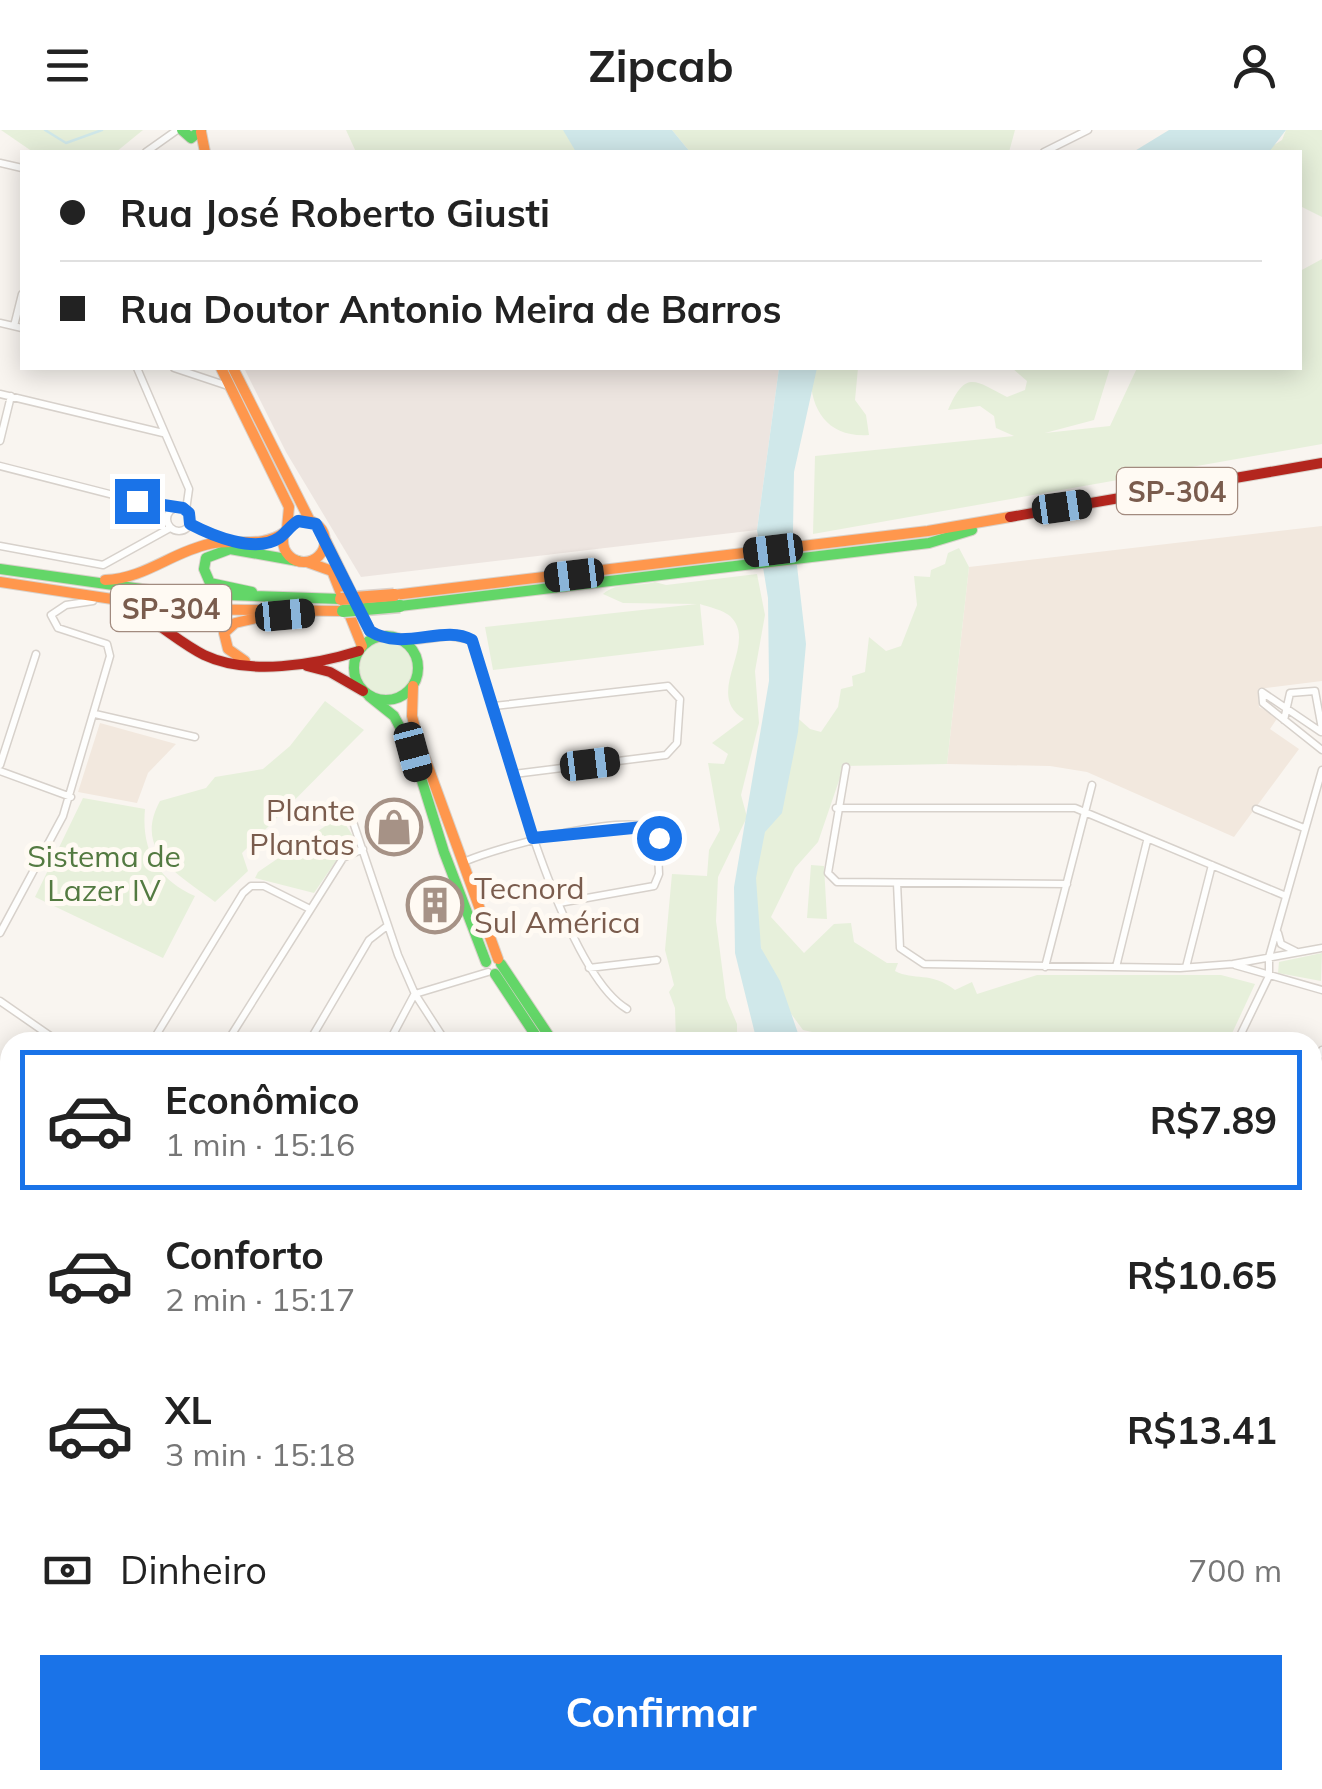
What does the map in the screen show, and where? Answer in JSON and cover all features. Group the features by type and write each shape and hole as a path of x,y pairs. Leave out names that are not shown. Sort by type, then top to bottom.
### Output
{"main road":[{"path":"181,132 193,138 201,131"},
{"path":"222,370 289,507 285,550 302,561 319,556 324,538"},
{"path":"233,370 370,631 404,642 418,662 412,716 466,861 494,966 544,1032"},
{"name":"SP-304","path":"3,574 230,600 397,600 808,552 1030,511 1190,489 1322,462"},
{"path":"3,574 122,581 180,552 214,543 266,543 298,521 310,521"},
{"path":"341,603 220,590 209,584 204,572 206,558 220,550 302,561 332,572 361,648 354,672 366,694 393,700 413,686"},
{"name":"SP-304","path":"3,574 115,602 254,613 318,612 341,603"},
{"path":"115,602 160,621 212,658 252,664 334,659 380,637"},
{"path":"252,664 238,658 226,644 224,633 229,626 252,618 318,612"},
{"path":"290,662 330,672 394,716 413,752 444,852 494,966 534,1032"}],"street":[{"path":"1048,150 1088,130"},
{"path":"150,150 181,132"},
{"path":"0,323 18,327"},
{"path":"139,370 190,489 186,510 190,524 213,536 244,541"},
{"path":"182,370 228,386"},
{"path":"0,394 164,433"},
{"path":"0,442 10,396"},
{"path":"0,466 172,510 186,510"},
{"path":"170,528 167,516 172,510"},
{"path":"0,546 103,565 170,528 181,531 190,524"},
{"path":"0,934 54,837 70,796 110,648 58,628 51,619 59,607 99,600"},
{"path":"404,642 449,636 472,640 533,838 576,949 611,1000 627,1009"},
{"path":"36,654 0,768 70,796"},
{"path":"494,706 668,686 680,699 680,720 671,753 514,774"},
{"path":"1284,720 1284,706 1290,694 1315,691 1322,731"},
{"path":"1322,731 1262,692 1263,703 1322,750"},
{"path":"95,714 195,737"},
{"path":"846,766 836,808 829,876 840,883 1067,884"},
{"path":"1242,1032 1268,976 1269,957 1322,770"},
{"path":"1045,967 1092,785"},
{"path":"836,808 1086,811 1148,841 1286,896"},
{"path":"1256,810 1304,828"},
{"path":"350,816 415,994 440,1032"},
{"path":"466,861 533,838 653,826 658,833 660,874 651,888 560,904"},
{"path":"1116,967 1148,841"},
{"path":"232,1032 343,858 363,849"},
{"path":"1186,967 1212,866"},
{"path":"897,883 900,948 907,957 932,965 1186,967 1233,964 1322,948"},
{"path":"158,1032 251,886 264,886 308,908"},
{"path":"315,1032 369,940 387,926"},
{"path":"1277,929 1281,944 1296,952"},
{"path":"590,968 657,960"},
{"path":"1233,964 1322,990"},
{"path":"394,1032 415,994 494,966"},
{"path":"0,1001 45,1032"}],"shaded area":[{"path":"245,370 779,370 757,530 361,577 286,452"},
{"path":"1322,526 1322,681 1258,689 1259,707 1278,717 1270,729 1299,749 1234,837 1087,772 1050,766 947,764 969,567"},
{"path":"100,723 176,744 148,773 137,803 78,792"}],"green space":[{"path":"1,130 143,130 118,150 30,150"},
{"path":"346,130 581,130 599,150 355,150"},
{"path":"672,130 1015,130 1010,150 688,150"},
{"path":"1286,130 1322,130 1322,217 1302,207 1302,150 1266,150 1282,140"},
{"path":"1322,259 1322,444 813,534 815,456 1014,436 996,428 994,416 980,406 948,410 966,384 979,383 1007,397 1025,390 1027,381 1014,370 1109,370 1094,420 1045,433 1110,426 1136,370 1302,370 1302,270"},
{"path":"811,370 858,370 855,400 866,415 869,435 854,435 831,425 817,407"},
{"path":"959,548 969,567 947,764 844,766 818,842 795,868 771,917 804,953 834,924 851,923 854,942 887,963 898,963 895,971 938,980 955,990 972,982 977,994 1037,975 1221,975 1255,984 1233,1032 812,1032 803,1030 778,996 761,948 746,853 792,713 810,729 821,732 838,707 841,689 853,686 852,676 865,672 869,637 886,651 901,646 917,605 914,576 930,577 931,570 945,564 948,553"},
{"path":"757,574 765,615 755,671 759,723 741,795 747,817 718,877 716,921 726,998 737,1032 676,1032 675,1008 669,992 674,985 665,950 672,874 707,876 709,850 720,830 708,763 724,764 728,754 712,743 744,719 733,709 728,696 739,640 737,627 727,614 700,604 704,645 493,670 485,627 697,604 623,603 603,594 622,586 655,582 666,585"},
{"path":"386,642 405,650 413,669 405,688 386,696 367,688 359,669 367,650"},
{"path":"325,701 364,730 242,853 248,871 215,902 175,872 156,849 153,819 160,801 206,788 215,777 263,769 290,746"},
{"name":"Sistema de Lazer IV","path":"83,798 145,809 146,838 155,862 171,881 195,896 163,958 35,897"},
{"path":"340,816 353,836 314,893 255,878 258,872"},
{"path":"811,865 824,866 827,919 807,918"},
{"path":"1322,953 1321,981 1278,973 1279,962"}],"water":[{"path":"563,130 672,130 688,150 575,150"},
{"path":"1169,130 1286,130 1271,150 1136,150"},
{"path":"779,370 817,370 794,472 793,531 806,644 798,732 782,813 765,832 756,878 761,948 780,981 798,1032 755,1032 735,953 734,887 769,681 768,598 757,530"}],"waterway":[{"path":"45,130 66,143 102,130"}],"traffic: fast":[{"path":"182,130 191,138 201,130"},
{"path":"400,606 929,543 972,530"},
{"path":"252,592 210,583 204,569 206,558 230,549 298,561"},
{"path":"0,569 170,593 341,599"},
{"path":"343,611 400,606"},
{"path":"386,636 409,645 418,668 409,691 386,700 363,691 354,668 363,645 386,636"},
{"path":"369,696 394,716 413,752 444,852 486,962"},
{"path":"501,964 546,1032"},
{"path":"495,974 533,1032"}],"traffic: slow":[{"path":"201,132 205,150"},
{"path":"222,370 289,507 287,528"},
{"path":"234,370 310,521"},
{"path":"394,595 928,531 1010,517"},
{"path":"304,520 319,526 325,541 319,556 304,562 289,556 283,541 289,526 304,520"},
{"path":"105,580 132,575 209,544 257,542 285,532"},
{"path":"325,539 370,631 380,637"},
{"path":"307,562 332,571 362,646"},
{"path":"0,582 178,609 343,611"},
{"path":"341,599 394,595"},
{"path":"245,661 228,649 224,633 235,623 256,618"},
{"path":"413,686 412,716 418,739 498,959"}],"traffic: jam":[{"path":"1010,517 1322,463"},
{"path":"131,609 204,655 241,665 302,664 359,651"},
{"path":"307,666 330,672 363,691"}],"place":[{"name":"Plante Plantas","path":"394,827"},
{"name":"Tecnord Sul América","path":"435,905"}],"route":[{"path":"137,501 172,510 183,508 189,513 190,524 213,536 246,542 275,540 298,521 316,524 370,631 404,642 449,636 472,640 533,838 653,826 659,838"}]}
